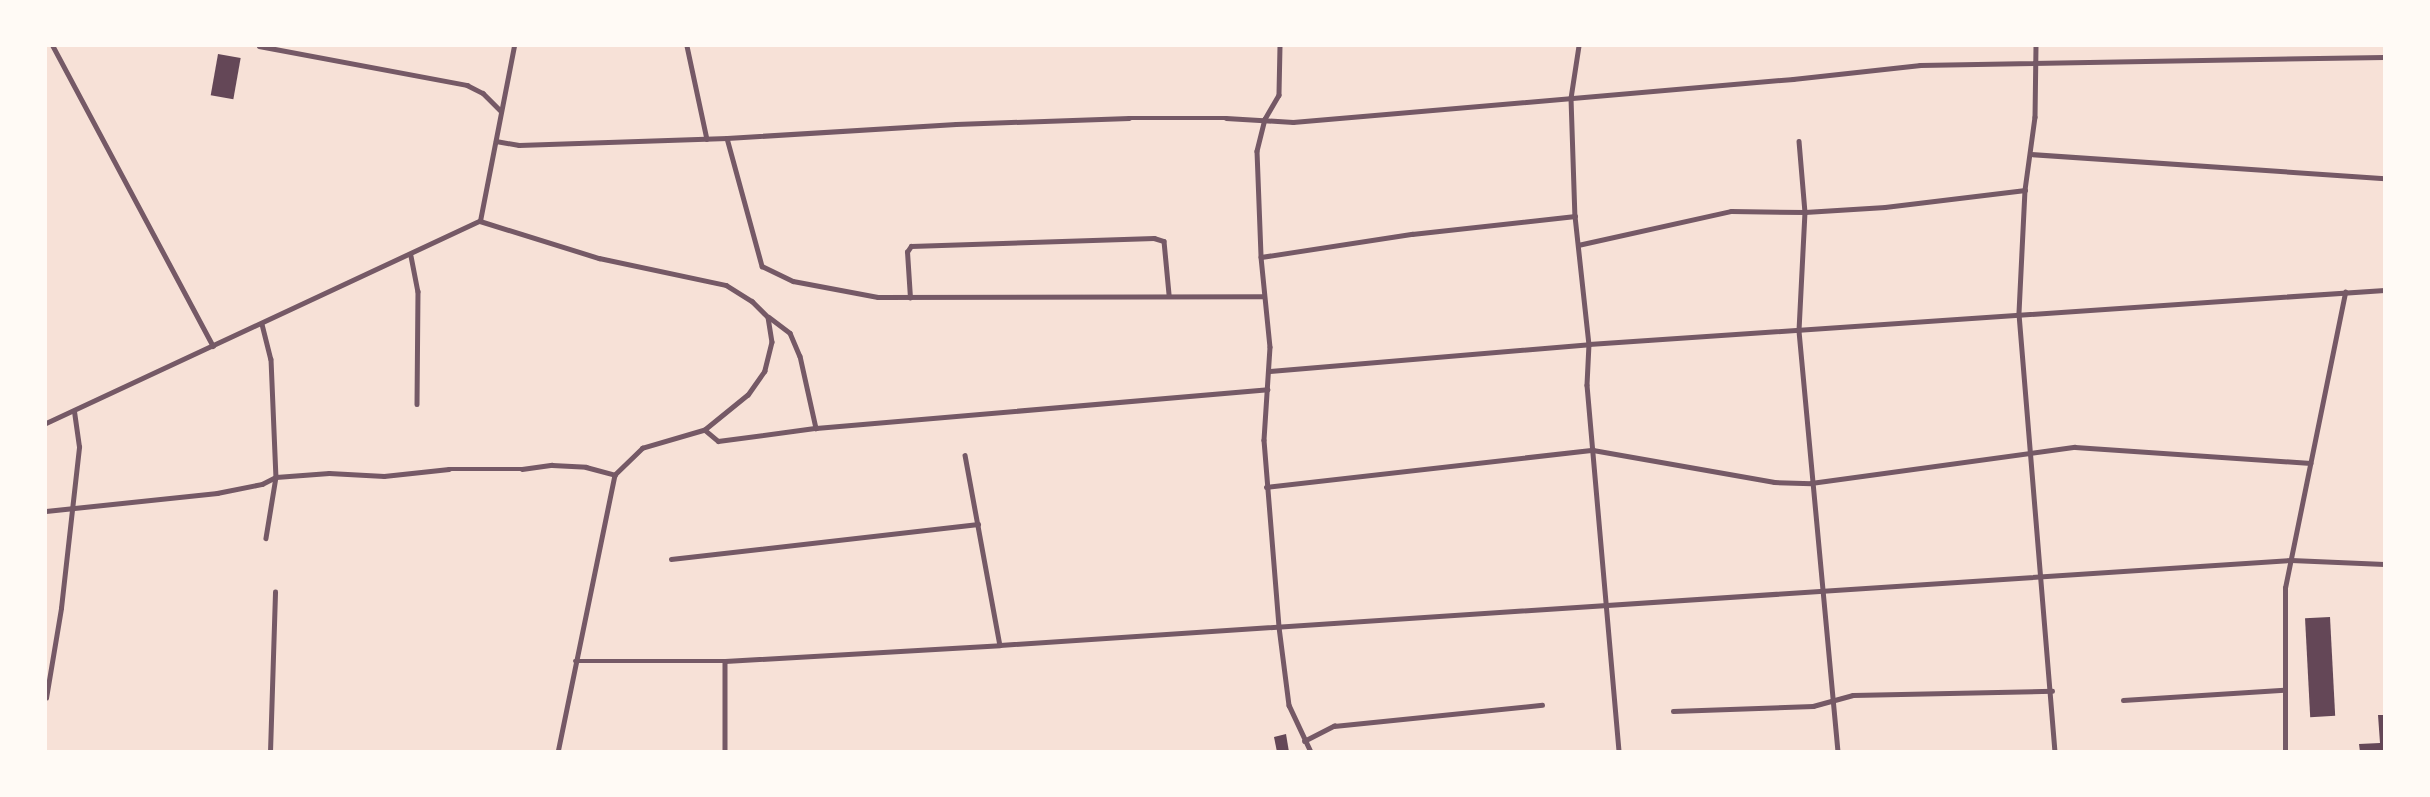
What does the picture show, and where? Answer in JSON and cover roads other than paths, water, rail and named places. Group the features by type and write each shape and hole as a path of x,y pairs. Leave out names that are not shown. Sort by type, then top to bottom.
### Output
{"street":[{"path":"53,46 213,346"},
{"path":"259,46 467,85 483,93 501,111"},
{"path":"480,221 514,46"},
{"path":"687,46 707,139"},
{"path":"1280,46 1279,94 1265,119 1257,151 1261,257 1270,371 1264,440 1266,487 1289,705 1311,751"},
{"path":"1579,46 1571,98 1575,216 1589,344 1587,385 1619,751"},
{"path":"2036,46 2035,117 2025,190 2019,314 2056,751"},
{"path":"496,141 519,145 707,139 956,124 1129,118 1265,119 1293,122 1793,79 1920,65 2385,57"},
{"path":"727,138 762,266 793,281 877,297 1169,294 1265,296"},
{"path":"1799,141 1805,212 1799,331 1811,483 1838,751"},
{"path":"2030,154 2385,178"},
{"path":"1578,245 1731,211 1805,212 1885,207 2025,190"},
{"path":"1261,257 1412,234 1575,216"},
{"path":"46,423 411,256 480,221 599,258 726,285 752,301 790,333 800,356 816,428"},
{"path":"910,298 907,253 911,246 1154,238 1164,241 1169,294"},
{"path":"411,256 418,291 418,404"},
{"path":"1270,371 1589,344 2385,290"},
{"path":"2286,751 2286,588 2345,292"},
{"path":"558,751 615,475 643,448 705,430 748,395 765,371 772,342 768,317"},
{"path":"262,324 271,359 276,478 266,538"},
{"path":"705,430 718,441 816,428 1267,389"},
{"path":"46,698 61,608 79,447 74,411"},
{"path":"1266,487 1593,450 1774,482 1811,483 2075,447 2310,463"},
{"path":"965,455 1000,645"},
{"path":"46,511 71,506 217,493 262,484 276,478 329,474 384,476 449,469 522,469 552,465 586,467 615,475"},
{"path":"671,559 978,524"},
{"path":"575,662 633,659 724,661 1000,645 1605,608 2291,561 2385,564"},
{"path":"270,751 275,592"},
{"path":"724,661 725,751"},
{"path":"1673,711 1814,706 1853,695 2052,691"},
{"path":"2123,700 2284,691"},
{"path":"1304,741 1334,726 1542,705"}]}
